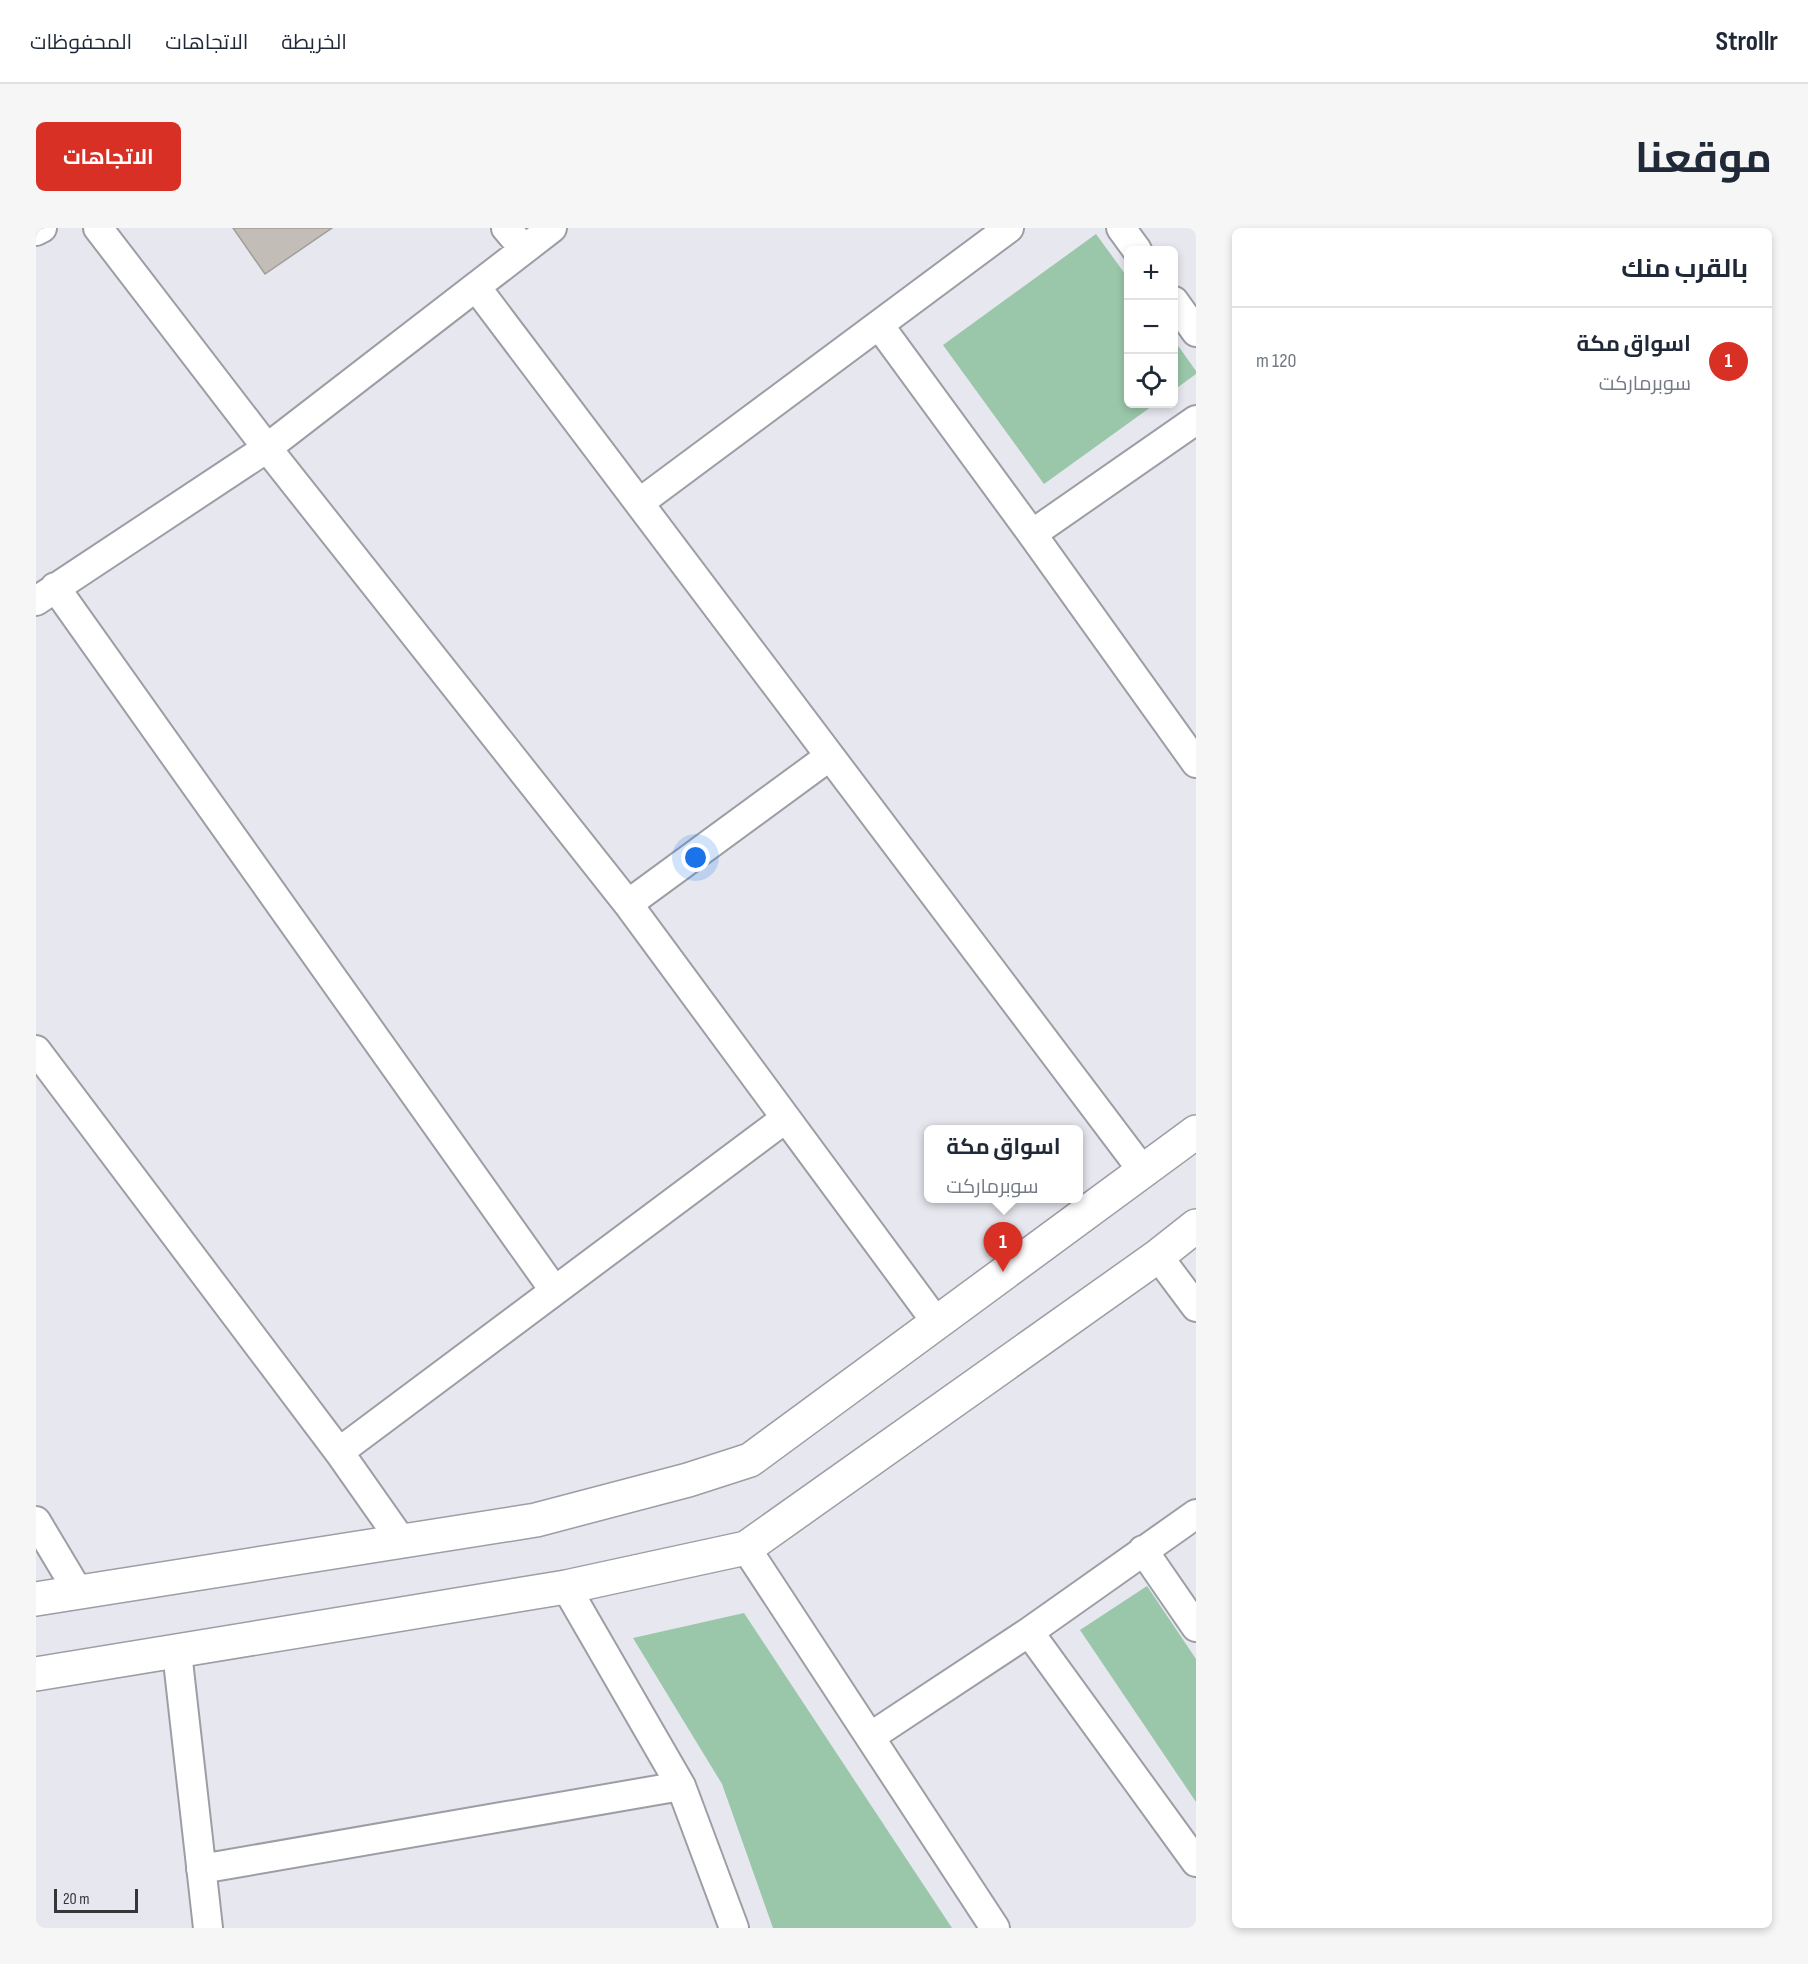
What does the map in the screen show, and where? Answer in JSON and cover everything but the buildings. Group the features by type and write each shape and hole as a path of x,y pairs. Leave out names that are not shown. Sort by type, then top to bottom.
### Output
{"street":[{"path":"36,231 42,228"},
{"path":"98,228 267,448 628,904 937,1323"},
{"path":"552,228 515,238 476,287 267,448 45,594 554,1290"},
{"path":"639,503 1009,228"},
{"path":"1121,228 1134,246"},
{"path":"476,287 1143,1171"},
{"path":"1178,308 1196,332"},
{"path":"879,325 1196,764"},
{"path":"1032,534 1196,420"},
{"path":"628,904 830,756"},
{"path":"36,1050 339,1452 403,1542"},
{"path":"339,1452 786,1118"},
{"path":"36,1599 536,1520 688,1480 750,1460 1196,1132"},
{"path":"36,1674 566,1587 746,1548 1158,1256 1196,1226"},
{"path":"1158,1256 1196,1307"},
{"path":"870,1737 1029,1632 1196,1514"},
{"path":"36,1521 79,1593"},
{"path":"746,1548 994,1928"},
{"path":"1143,1550 1196,1627"},
{"path":"566,1587 681,1786 734,1928"},
{"path":"1029,1632 1196,1862"},
{"path":"177,1652 208,1928"},
{"path":"201,1869 681,1786"}],"green space":[{"path":"1096,234 1124,272 1124,408 1149,408 1044,484 943,345"},
{"path":"1178,346 1196,371 1196,374 1178,387"},
{"path":"1147,1586 1196,1659 1196,1802 1080,1630"},
{"path":"744,1613 952,1928 773,1928 722,1784 633,1638"}],"place":[{"name":"اسواق مكة","path":"1003,1272"}]}
